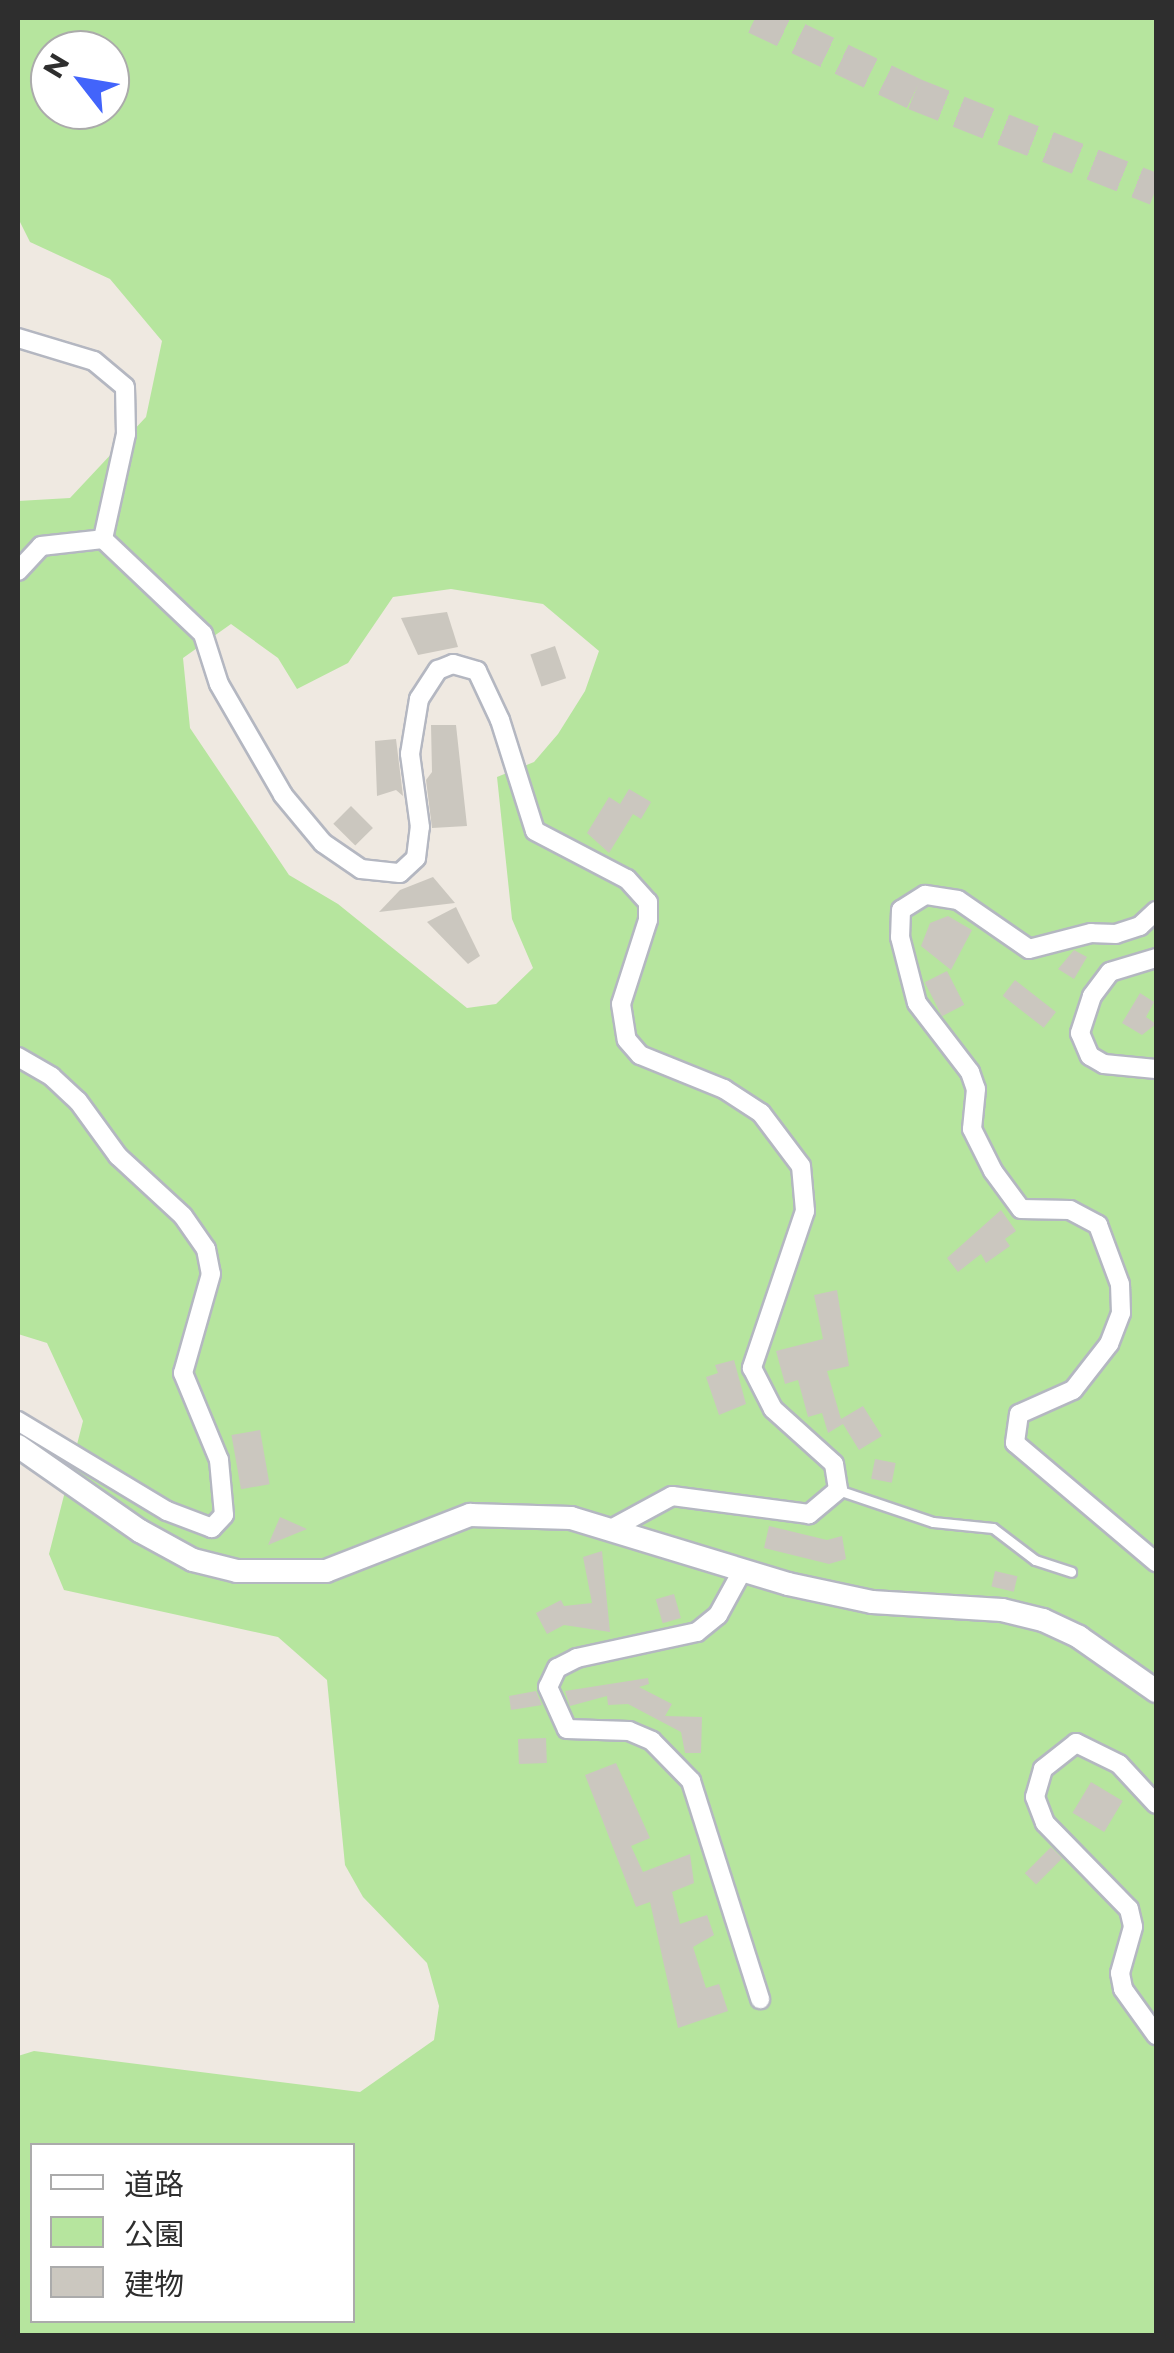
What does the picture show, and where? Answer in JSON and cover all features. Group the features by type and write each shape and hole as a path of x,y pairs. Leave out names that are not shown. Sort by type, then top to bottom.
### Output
{"street":[{"path":"18,338 94,360 125,387 118,496 104,539"},
{"path":"18,571 41,546 104,539"},
{"path":"104,539 203,634 219,684 283,795 322,842 360,870 400,873 416,858 410,754 414,717 431,677 454,664 483,679 535,831 627,879 648,902 620,1004 627,1040 640,1055 724,1090 761,1114 801,1166 805,1211 752,1368 774,1409 834,1464 838,1490 809,1514 672,1496 615,1527"},
{"path":"1156,911 1140,926 1116,934 1091,932 1029,949 958,900 925,895 900,910 900,936 917,1003 970,1072 976,1089 972,1129 1002,1185 1021,1209 1088,1217 1098,1225 1120,1284 1121,1314 1109,1344 1073,1390 1018,1414 1012,1430 1015,1443 1156,1562"},
{"path":"1156,958 1110,972 1092,996 1080,1033 1090,1056 1104,1064 1156,1070"},
{"path":"18,1058 52,1077 78,1102 118,1156 194,1227 206,1248 211,1274 182,1373 219,1460 224,1516 212,1528 167,1511 18,1421"},
{"path":"18,1446 140,1532 193,1560 236,1570 326,1571 470,1515 571,1518 615,1527 742,1573 872,1602 1002,1610 1043,1620 1080,1636 1156,1691"},
{"path":"742,1573 718,1615 697,1632 577,1658 557,1668 548,1686 567,1729 629,1731 652,1741 691,1782 760,1999"},
{"path":"1156,1804 1119,1764 1076,1743 1042,1769 1035,1798 1045,1823 1130,1909 1133,1927 1120,1973 1123,1989 1156,2035"}],"lane":[{"path":"838,1490 933,1522 993,1528 1035,1560 1071,1572"}],"green space":[{"path":"18,18 1156,18 1156,2335 18,2335 18,2056 34,2051 360,2092 434,2040 439,2006 427,1963 363,1897 345,1865 327,1680 278,1637 64,1590 49,1554 83,1421 47,1343 18,1334 18,501 70,498 146,417 162,341 110,279 30,242 18,218","holes":["451,589 543,604 599,651 585,691 558,734 534,762 497,777 512,919 533,968 496,1004 467,1008 338,904 289,875 190,728 183,658 231,624 278,658 297,689 348,663 393,597"]}],"building":[{"path":"447,612 458,647 418,655 401,618"},
{"path":"555,646 566,678 541,687 530,654"},
{"path":"431,725 456,725 467,826 432,828 426,780 432,772"},
{"path":"396,739 403,796 396,790 377,796 375,741"},
{"path":"629,789 651,802 641,819 633,814 609,853 587,833 609,797 620,804"},
{"path":"351,806 373,828 355,846 333,824"},
{"path":"433,877 455,903 379,912 400,890"},
{"path":"456,907 480,956 468,964 427,922"},
{"path":"948,916 972,930 951,970 921,946 930,923"},
{"path":"1074,950 1087,957 1074,979 1058,969"},
{"path":"947,971 964,1005 942,1016 925,982"},
{"path":"1015,980 1056,1012 1044,1028 1003,996"},
{"path":"1140,993 1154,1002 1146,1017 1156,1024 1142,1035 1122,1023"},
{"path":"1001,1210 1016,1231 1005,1239 1010,1246 986,1263 981,1254 958,1272 947,1258"},
{"path":"837,1290 849,1366 827,1371 841,1419 863,1406 882,1436 859,1450 843,1424 828,1433 822,1413 808,1417 798,1380 785,1384 776,1351 823,1339 814,1295"},
{"path":"734,1360 746,1404 719,1415 706,1377 718,1373 715,1365"},
{"path":"260,1430 270,1484 241,1489 231,1435"},
{"path":"875,1459 896,1463 892,1483 871,1479"},
{"path":"280,1517 307,1529 268,1545"},
{"path":"769,1526 827,1540 842,1536 846,1559 829,1564 764,1548"},
{"path":"602,1551 610,1632 564,1625 547,1634 536,1613 561,1600 564,1606 592,1603 583,1557"},
{"path":"995,1571 1017,1576 1014,1592 991,1587"},
{"path":"674,1594 681,1618 663,1623 656,1599"},
{"path":"648,1678 649,1684 639,1687 672,1704 665,1716 702,1717 701,1753 685,1753 681,1732 628,1704 608,1705 607,1696 570,1706 565,1691"},
{"path":"536,1691 542,1705 511,1710 509,1696"},
{"path":"546,1738 547,1763 519,1764 518,1739"},
{"path":"616,1763 650,1838 631,1846 643,1872 690,1854 694,1883 672,1892 680,1924 707,1915 714,1935 693,1947 706,1988 719,1984 728,2011 678,2028 650,1902 636,1907 585,1775"},
{"path":"1091,1782 1123,1801 1104,1832 1072,1813"},
{"path":"1051,1847 1062,1858 1036,1884 1025,1873"}],"tunnel":[{"path":"755,18 914,94 1156,190"}]}
